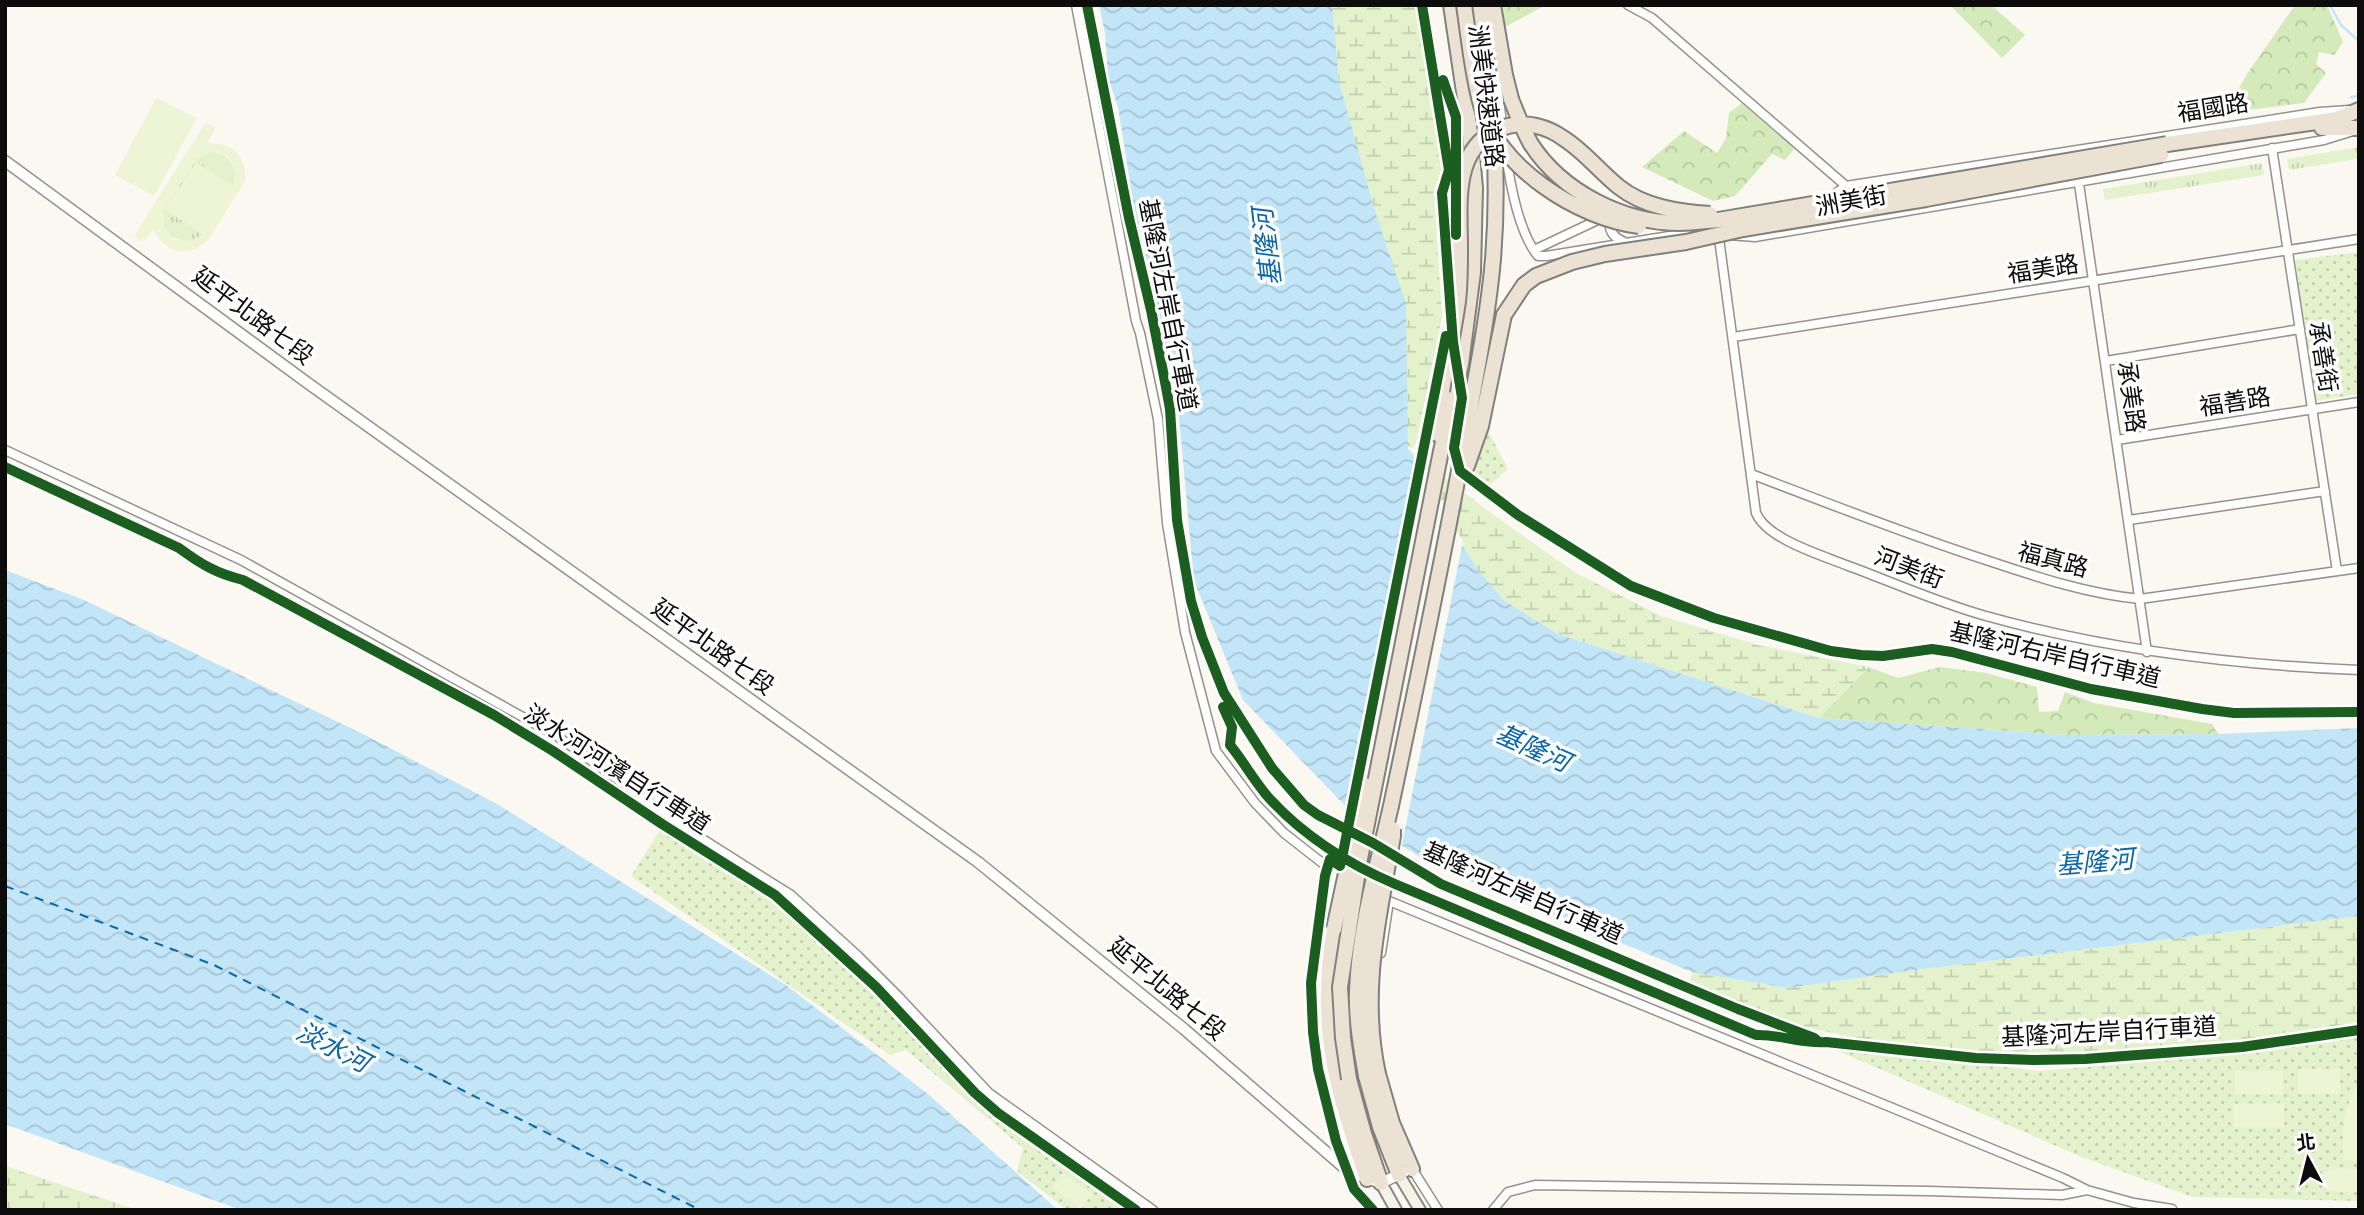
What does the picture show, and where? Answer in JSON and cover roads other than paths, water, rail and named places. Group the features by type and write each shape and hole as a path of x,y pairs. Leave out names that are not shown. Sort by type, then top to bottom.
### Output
{"highway":[{"name":"洲美快速道路","path":"1381,1183 1343,1081 1340,987 1359,864 1461,364 1473,272 1475,188 1470,132 1451,5"},
{"path":"1464,5 1481,107 1501,144 1540,184 1587,213 1631,225 1683,231 1741,222 2337,119 2359,110"},
{"name":"洲美快速道路","path":"1405,1172 1392,1123 1372,1075 1370,976 1394,836 1391,807 1452,513 1488,306 1496,188 1494,117 1479,5"},
{"path":"1493,5 1505,75 1519,119 1532,144 1566,181 1607,207 1654,220 1680,223 1741,222"},
{"path":"1420,556 1442,391 1458,301 1461,183 1466,161 1476,146 1499,129 1514,124 1532,125 1563,138 1620,188 1636,198 1656,205 1741,222"},
{"path":"2168,149 2322,128 2359,129"},
{"path":"1452,513 1480,426 1504,314 1524,285 1536,276 1572,262 1605,254 1686,242 1741,222"},
{"path":"1343,1081 1367,1179"}],"main road":[{"path":"1405,1172 1420,1210"},
{"path":"1381,1183 1396,1210"}],"street":[{"path":"1076,5 1136,321 1158,419 1167,523 1185,632 1216,751 1268,817 1335,873 1389,901 2087,1190 2134,1203 2172,1209"},
{"path":"1485,5 1510,180 1518,213 1534,250"},
{"name":"洲美街","path":"1628,5 1652,18 1846,186"},
{"name":"福國路","path":"2074,149 2320,112 2359,110"},
{"name":"福國路","path":"2079,181 2324,140 2359,129"},
{"name":"承善街","path":"2272,148 2337,571"},
{"name":"洲美街","path":"2074,149 1846,186 1810,208 1751,218 1716,216 1655,201 1641,203 1614,212 1534,250 1538,256 1546,256 1695,232 1755,237 2079,181"},
{"name":"承美路","path":"2074,149 2147,652"},
{"name":"延平北路七段","path":"5,161 320,392 978,862 1184,1029 1339,1165 1381,1183"},
{"path":"1614,212 1610,218 1610,231 1619,240 1628,242"},
{"name":"河美街","path":"1716,216 1756,513 1760,522 1769,530 1815,552 1983,615 2070,638 2147,652 2287,667 2359,670"},
{"name":"福美路","path":"1733,337 2359,239"},
{"path":"2106,361 2300,328"},
{"name":"福善路","path":"2117,440 2359,402"},
{"path":"5,450 241,560 557,736 685,828 791,895 858,956 989,1093 1153,1210"},
{"name":"福真路","path":"1751,474 1928,541 2034,576 2119,597 2140,599 2359,568"},
{"path":"2129,520 2325,491"},
{"path":"1335,873 1320,992 1322,1040 1337,1116 1351,1157 1367,1179"},
{"path":"1389,901 1378,973 1379,1035 1391,1101 1410,1152 1405,1172"},
{"path":"1381,1183 1405,1172"},
{"path":"1405,1172 1438,1210"},
{"path":"1493,1210 1508,1192 1535,1185 2062,1195 2087,1190"}],"water":[{"name":"基隆河","path":"1099,5 1332,5 1339,81 1374,208 1406,304 1408,449 1422,468 1450,527 1481,574 1505,601 1558,634 1819,718 2066,735 2218,734 2359,728 2359,916 1787,988 1692,972 1438,868 1356,817 1243,700 1194,581 1179,417 1135,213 1118,107 1108,77 1105,33"},
{"name":"淡水河","path":"5,570 84,600 365,735 499,805 786,985 928,1094 1058,1210 241,1210 5,1124"}],"waterway":[{"path":"2330,5 2341,25 2359,41"},
{"path":"2351,97 2359,96"}]}
